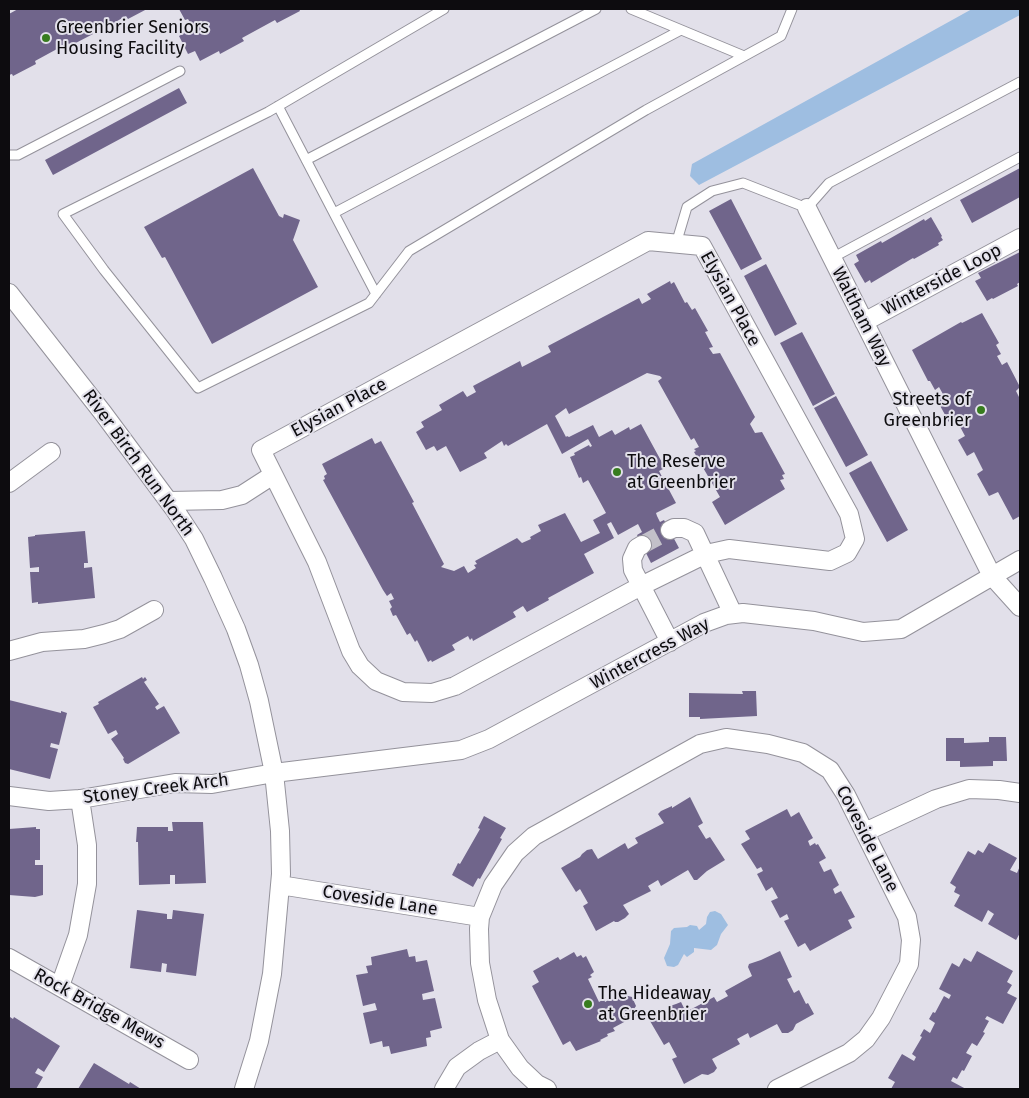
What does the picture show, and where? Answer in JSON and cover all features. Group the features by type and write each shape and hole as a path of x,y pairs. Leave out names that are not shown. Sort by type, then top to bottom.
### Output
{"street":[{"name":"Waltham Way","path":"806,208 992,576 1020,607"},
{"name":"Winterside Loop","path":"864,322 1020,238"},
{"name":"Elysian Place","path":"648,241 702,246 849,514 855,538 847,553 830,561 729,549 706,554 455,686 432,693 403,692 376,681 360,666 351,651 317,562 273,475 261,450 648,241"},
{"name":"River Birch Run North","path":"10,295 169,501 194,539 236,629 259,701 274,773 280,831 280,885 272,974 259,1041 244,1089"},
{"path":"9,483 51,452"},
{"path":"169,501 222,500 242,495 273,475"},
{"path":"670,530 684,528 695,533 733,614"},
{"path":"642,545 637,548 632,559 633,570 670,642"},
{"name":"Wintercress Way","path":"274,773 461,750 489,739 704,623 726,615 743,613 814,621 863,632 901,629 1020,560"},
{"path":"9,651 28,644 84,639 104,634 120,629 154,610"},
{"name":"Coveside Lane","path":"547,1089 537,1084 520,1068 500,1040 487,1000 480,963 480,917 494,885 515,853 534,836 700,744 726,738 768,744 803,754 830,770 846,795 907,917 911,940 908,964 881,1018 866,1039 849,1054 777,1089"},
{"name":"Stoney Creek Arch","path":"9,796 49,801 80,799 175,783 212,784 274,773"},
{"path":"865,832 936,799 969,789 999,790 1020,794"},
{"path":"60,986 78,935 87,884 88,844 80,799"},
{"name":"Coveside Lane","path":"280,885 480,917"},
{"name":"Rock Bridge Mews","path":"9,958 189,1060"},
{"path":"444,1089 457,1068 479,1051 500,1040"}],"lane":[{"path":"444,9 278,106 63,214 104,270 198,388 369,303 409,250 646,110 781,36 792,9"},
{"path":"306,160 596,9"},
{"path":"631,9 744,56"},
{"path":"334,213 681,30"},
{"path":"9,155 18,155 180,71"},
{"path":"676,244 687,207 712,191 743,183 806,208 829,183 1020,82"},
{"path":"278,106 376,294"},
{"path":"832,258 1020,157"}],"water":[{"path":"972,9 1020,9 1020,15 699,185 690,176 692,164"},
{"path":"715,911 721,914 728,925 721,934 717,945 711,950 694,948 694,952 687,957 684,954 678,965 674,967 667,966 664,958 670,944 671,931 674,928 690,925 697,926 699,930 706,924 710,912"}],"building":[{"name":"Greenbrier Seniors Housing Facility","path":"18,9 147,9 128,19 126,16 110,25 108,22 91,31 93,34 70,46 68,43 35,61 36,64 13,76 12,74 9,75 9,14"},
{"name":"Greenbrier Seniors Housing Facility","path":"179,9 299,9 300,11 277,23 275,20 242,38 244,41 220,54 219,51 200,61 195,51 188,54 179,36 193,28 188,19 185,20"},
{"path":"179,88 187,103 53,175 45,160"},
{"path":"253,168 279,216 283,218 284,214 300,220 293,240 318,287 212,344 165,257 162,258 144,227"},
{"path":"1020,168 1020,197 972,223 960,200"},
{"path":"731,199 762,259 741,270 709,211"},
{"path":"931,217 942,236 943,240 938,243 939,245 871,283 870,280 865,283 854,264 859,261 856,255"},
{"path":"1020,252 1020,282 1017,284 1018,286 987,301 975,281 981,278 978,273"},
{"path":"766,264 797,324 775,336 744,276"},
{"name":"The Reserve at Greenbrier","path":"670,281 671,284 674,282 685,303 687,302 692,310 695,308 708,331 705,332 713,347 709,348 713,354 720,353 755,417 750,424 755,433 762,432 785,474 782,475 784,479 780,480 785,489 725,525 712,502 720,497 694,452 696,451 694,449 699,447 694,438 691,440 658,381 662,378 660,376 647,373 569,414 566,408 555,416 566,437 593,425 599,437 612,430 615,435 629,427 630,430 641,424 665,468 659,471 676,503 656,513 660,522 664,520 679,548 651,563 637,535 642,532 638,524 618,535 611,522 607,524 614,538 584,554 594,573 548,598 549,600 527,612 523,606 513,612 516,617 473,641 468,636 452,645 455,650 432,662 431,660 428,662 417,640 415,642 410,633 407,635 396,615 393,616 389,601 394,599 391,593 387,596 383,590 323,480 327,474 322,464 372,438 375,444 381,441 414,502 412,503 444,564 441,567 454,571 464,566 468,573 476,568 474,565 477,564 475,561 517,538 522,543 531,539 530,537 541,531 538,525 565,513 581,542 600,533 593,520 606,513 588,480 583,483 581,477 579,478 570,457 589,445 590,447 592,446 588,439 562,454 547,424 508,446 506,444 504,446 502,441 484,453 487,458 460,472 446,446 437,451 434,446 426,450 416,432 424,427 421,422 442,410 439,405 463,391 467,397 476,392 473,386 520,361 522,367 551,352 548,346 639,298 642,304 651,299 647,294"},
{"name":"Streets of Greenbrier","path":"982,313 999,343 996,345 1001,354 997,356 1002,365 1007,362 1020,387 1016,391 1020,399 1020,516 1013,520 998,492 989,496 977,474 983,470 974,452 967,456 958,440 965,436 957,421 950,424 937,400 944,396 939,387 935,390 930,381 928,381 912,350 961,322"},
{"path":"802,332 835,394 813,406 780,343"},
{"path":"836,396 868,455 846,467 814,408"},
{"path":"871,461 908,530 887,542 849,473"},
{"path":"85,531 88,563 84,563 84,568 92,567 95,598 32,603 30,572 39,572 39,567 30,568 28,537"},
{"path":"142,677 143,679 145,677 147,680 144,682 159,704 155,707 157,710 164,706 180,733 128,764 125,763 124,758 111,739 118,734 116,730 108,734 93,707 99,704 98,702"},
{"path":"742,691 756,691 757,716 700,719 700,717 689,717 689,693 743,694"},
{"path":"9,700 67,713 59,745 51,743 50,747 58,749 50,779 9,769"},
{"path":"989,737 1006,737 1007,761 993,761 993,766 960,767 960,761 946,761 946,738 964,738 964,743 989,742"},
{"path":"690,797 703,823 698,826 706,839 710,837 725,860 707,871 697,880 694,880 688,870 661,886 658,880 648,886 651,891 623,905 629,914 625,918 618,922 614,921 596,931 583,906 588,903 580,889 576,892 561,868 580,857 587,850 592,849 598,859 625,843 628,849 638,843 635,838 664,823 658,814 661,811 672,806 672,808"},
{"path":"787,809 791,817 799,812 813,838 808,841 810,846 815,843 816,845 818,844 826,858 819,862 824,872 831,869 839,885 833,889 835,894 841,891 855,917 848,920 852,928 810,951 805,943 798,947 784,921 789,919 787,914 780,918 771,901 778,898 772,887 766,891 757,874 763,871 761,867 757,869 741,844 750,839 745,831"},
{"path":"484,816 506,828 480,879 478,878 473,887 452,875 480,829 478,828"},
{"path":"172,822 203,822 206,883 175,884 175,875 170,875 170,884 139,885 138,842 136,842 137,827 168,827 168,831 173,831"},
{"path":"36,827 36,829 40,829 40,860 35,860 35,865 43,865 43,895 35,897 9,895 9,829"},
{"path":"989,843 1017,858 1010,870 1017,873 1020,866 1020,933 1016,940 988,924 994,914 988,910 982,922 954,906 960,895 954,892 956,887 950,883 968,851 975,855 978,850 983,853"},
{"path":"137,910 167,914 167,919 172,919 173,910 204,914 196,976 166,972 167,964 162,963 161,972 130,968"},
{"path":"407,949 409,957 415,956 416,962 427,960 434,991 422,994 423,1000 435,998 442,1028 430,1031 431,1037 426,1038 427,1046 391,1054 389,1046 383,1047 382,1041 370,1044 363,1013 377,1010 375,1003 363,1006 356,975 368,973 366,966 372,965 371,957"},
{"path":"780,951 792,977 787,979 794,993 799,990 814,1014 796,1024 793,1030 788,1033 782,1033 777,1024 750,1038 748,1033 737,1039 740,1044 712,1059 717,1068 714,1072 708,1075 702,1074 684,1084 672,1059 677,1057 669,1042 664,1045 650,1021 669,1011 670,1006 681,1002 686,1012 714,997 717,1002 728,996 725,991 752,976 748,967 749,964"},
{"path":"977,951 1013,971 1007,982 1012,985 1007,993 1017,998 1003,1024 987,1016 985,1019 989,1021 983,1032 985,1033 977,1046 972,1043 966,1053 972,1056 964,1071 962,1070 957,1079 953,1077 951,1081 966,1089 891,1089 895,1082 888,1078 902,1054 914,1061 916,1057 912,1054 922,1037 920,1036 924,1029 930,1033 935,1023 929,1019 933,1012 935,1013 944,996 949,999 951,995 939,989 952,963 959,967 964,958 971,962"},
{"name":"The Hideaway at Greenbrier","path":"574,952 577,957 581,955 583,958 586,956 594,972 590,975 592,977 588,979 599,1002 604,999 605,1002 625,991 628,996 632,997 637,1015 613,1028 615,1031 607,1034 608,1036 601,1041 576,1051 570,1041 563,1045 532,986 539,982 533,971 558,957 560,960"},
{"path":"10,1017 13,1019 14,1017 60,1046 44,1072 38,1068 35,1073 43,1077 36,1089 9,1089"},
{"path":"94,1063 129,1084 130,1082 141,1089 78,1089"}],"tunnel":[{"path":"642,545 670,530"}],"place":[{"name":"Greenbrier Seniors Housing Facility","path":"46,38"},
{"name":"Streets of Greenbrier","path":"981,410"},
{"name":"The Reserve at Greenbrier","path":"617,472"},
{"name":"The Hideaway at Greenbrier","path":"588,1004"}]}
